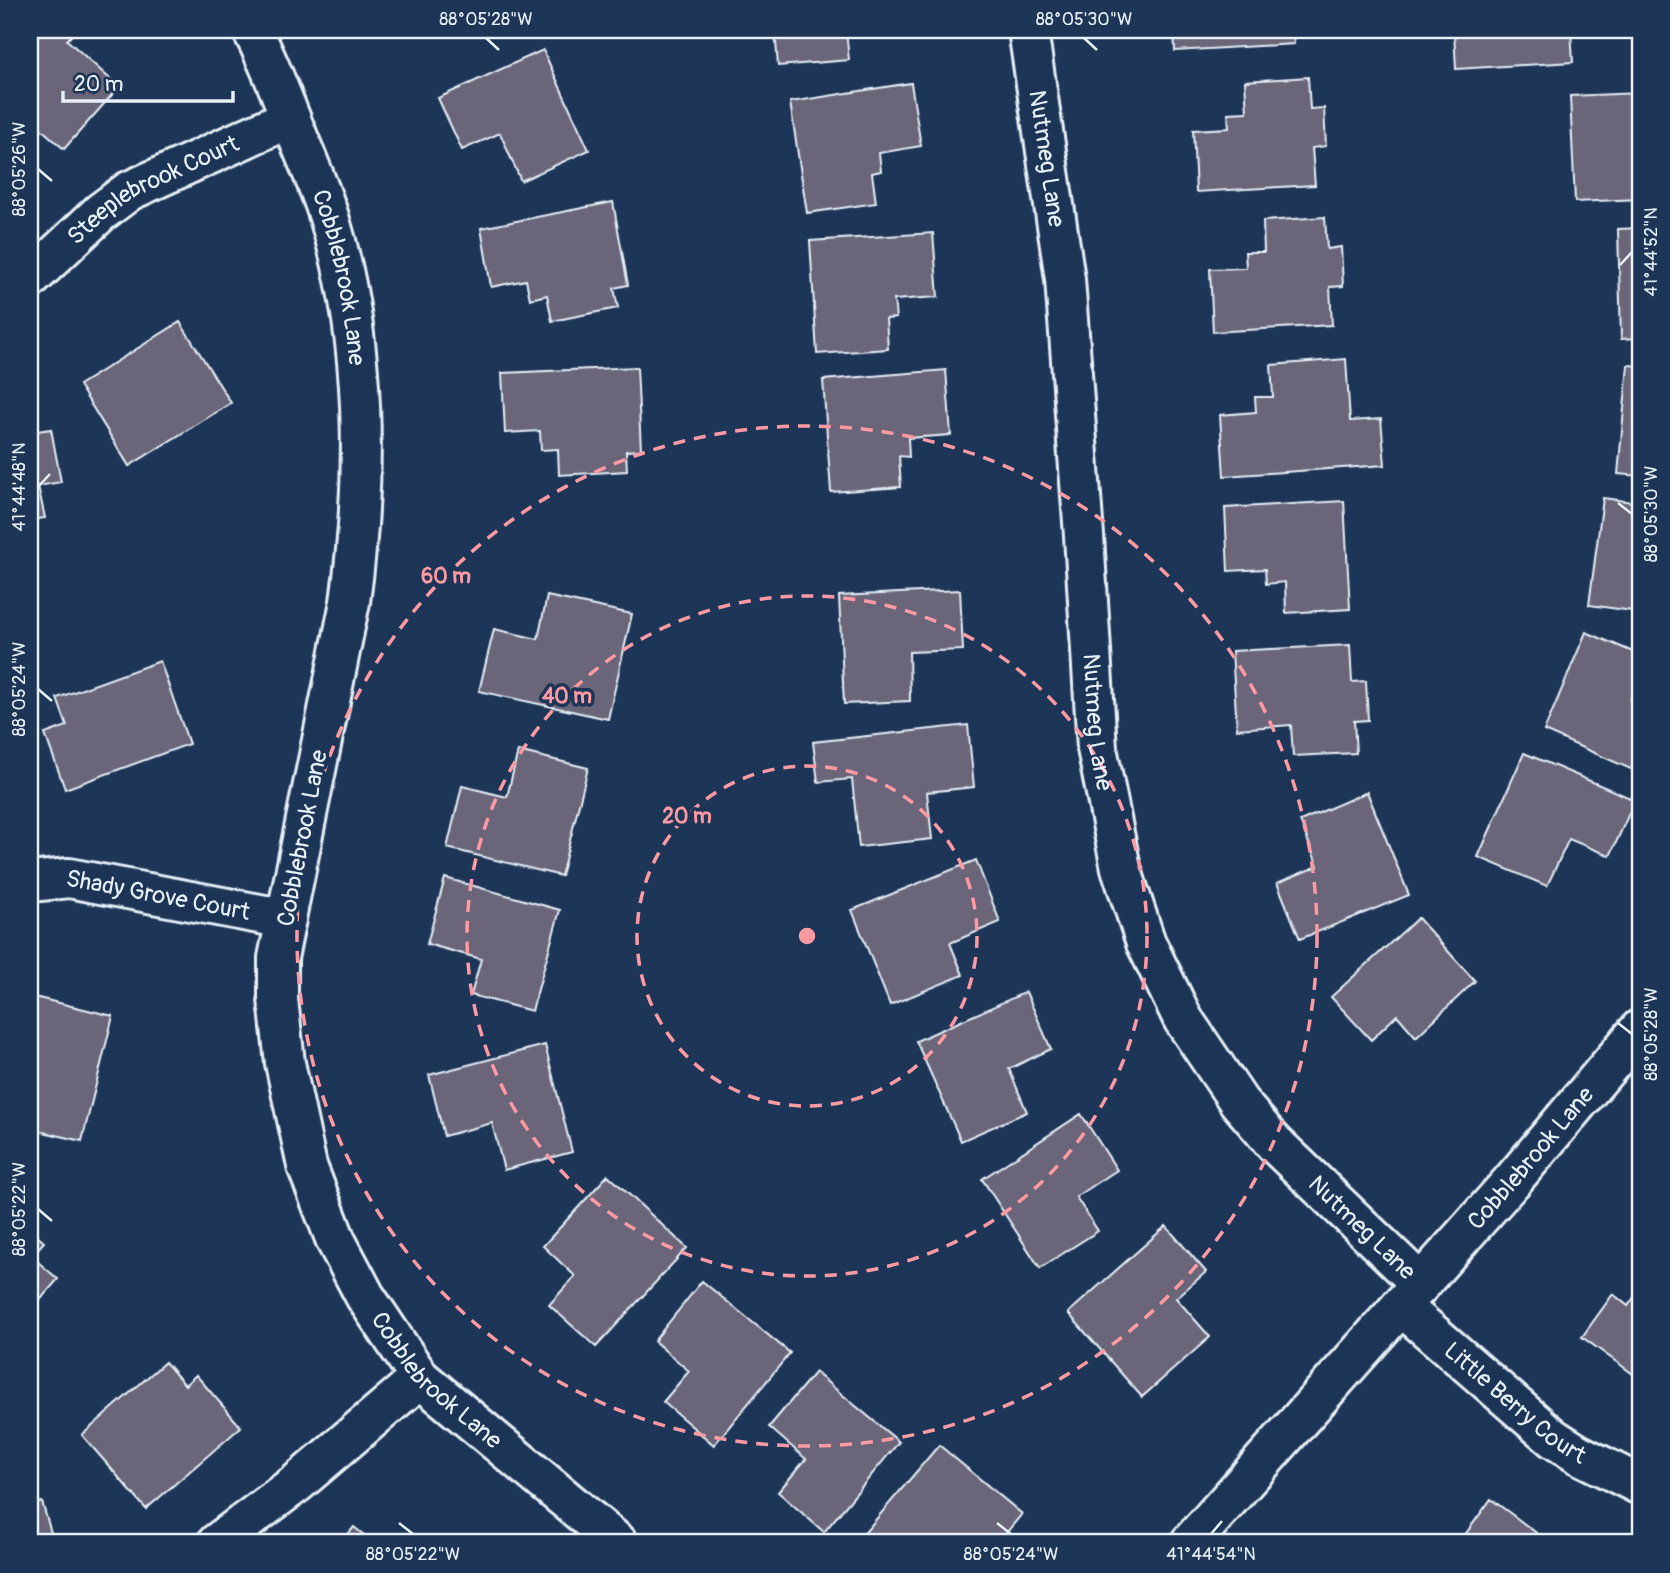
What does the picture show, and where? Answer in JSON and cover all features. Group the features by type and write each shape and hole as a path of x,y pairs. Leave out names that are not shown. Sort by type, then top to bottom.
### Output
{"street":[{"name":"Cobblebrook Lane","path":"252,30 266,55 329,216 342,270 357,357 362,466 350,602 278,958 278,999 285,1063 307,1166 336,1241 365,1296 420,1378 618,1543"},
{"name":"Nutmeg Lane","path":"1028,30 1065,279 1097,748 1121,868 1146,943 1183,1018 1239,1101 1411,1295"},
{"name":"Steeplebrook Court","path":"30,279 101,212 128,191 290,118"},
{"name":"Shady Grove Court","path":"30,882 69,878 286,919"},
{"name":"Cobblebrook Lane","path":"1190,1543 1512,1181 1640,1029"},
{"name":"Little Berry Court","path":"1411,1295 1553,1438 1578,1454 1640,1485"},
{"path":"217,1543 297,1483 420,1378"}],"building":[{"path":"30,30 77,30 67,40 119,87 64,149 30,119"},
{"path":"775,30 846,30 849,60 778,66"},
{"path":"1174,30 1293,30 1294,44 1175,51"},
{"path":"1454,30 1571,30 1573,62 1456,69"},
{"path":"543,50 589,150 521,181 500,133 462,150 438,98"},
{"path":"1308,77 1310,109 1324,108 1326,146 1312,148 1315,185 1196,192 1193,130 1229,128 1228,113 1247,112 1245,81"},
{"path":"911,83 921,146 879,153 881,171 872,173 876,203 807,213 790,102"},
{"path":"1639,93 1640,199 1575,202 1570,96"},
{"path":"613,202 628,285 614,288 618,308 552,321 547,295 530,299 526,280 491,287 481,228"},
{"path":"1325,217 1327,249 1341,247 1343,286 1330,287 1332,325 1213,332 1210,269 1246,268 1245,252 1264,252 1263,221"},
{"path":"1640,228 1640,338 1621,339 1618,229"},
{"path":"933,233 938,297 894,300 896,318 886,319 888,349 817,354 810,241"},
{"path":"180,322 231,403 129,466 79,385"},
{"path":"1346,359 1350,421 1381,419 1385,465 1224,476 1220,415 1256,412 1255,397 1273,397 1271,365"},
{"path":"1628,365 1640,366 1640,476 1618,474"},
{"path":"637,367 641,450 626,451 627,471 559,475 558,449 541,450 540,431 505,433 502,373"},
{"path":"946,370 951,435 908,438 909,457 899,456 901,487 831,492 823,380"},
{"path":"51,429 61,482 38,486 45,518 30,520 30,432"},
{"path":"1603,498 1640,503 1640,612 1589,605"},
{"path":"1344,501 1350,609 1286,613 1285,582 1266,584 1265,569 1228,571 1225,508"},
{"path":"960,590 963,650 909,652 910,701 844,704 839,596"},
{"path":"547,596 632,614 608,719 479,691 494,629 538,639"},
{"path":"1586,632 1640,655 1640,675 1630,700 1640,704 1640,773 1544,731"},
{"path":"1350,645 1352,682 1366,681 1368,720 1354,721 1356,753 1293,756 1291,725 1237,729 1232,651"},
{"path":"160,661 189,744 65,789 45,734 67,726 57,698"},
{"path":"968,725 974,787 927,792 932,839 859,847 852,779 818,782 813,742"},
{"path":"518,751 588,768 561,876 447,848 462,786 507,797"},
{"path":"1524,753 1635,800 1610,856 1569,839 1547,886 1478,857"},
{"path":"1367,792 1409,895 1300,939 1277,883 1318,866 1300,821"},
{"path":"976,860 1000,922 950,943 963,975 890,1005 852,910"},
{"path":"445,878 560,910 532,1011 471,995 481,959 427,944"},
{"path":"1418,918 1475,981 1416,1037 1397,1015 1371,1040 1331,997"},
{"path":"1026,992 1051,1049 1009,1069 1027,1112 961,1141 916,1041"},
{"path":"30,996 113,1016 82,1141 30,1129"},
{"path":"545,1045 572,1152 504,1170 492,1123 444,1136 429,1075"},
{"path":"1081,1114 1117,1170 1076,1197 1098,1231 1040,1268 982,1179"},
{"path":"608,1175 687,1248 596,1347 549,1305 575,1276 543,1246"},
{"path":"1166,1226 1206,1272 1176,1298 1210,1337 1142,1397 1068,1313"},
{"path":"30,1230 44,1242 31,1256 58,1279 30,1312"},
{"path":"702,1281 790,1353 714,1445 663,1402 689,1371 654,1341"},
{"path":"1640,1289 1640,1379 1582,1337 1613,1294 1628,1306"},
{"path":"165,1362 185,1385 196,1375 241,1427 146,1509 82,1435"},
{"path":"815,1372 899,1442 824,1532 778,1492 806,1459 769,1427"},
{"path":"939,1445 1022,1514 998,1543 856,1543"},
{"path":"1491,1499 1550,1543 1459,1543"},
{"path":"42,1502 54,1543 30,1543 30,1506"},
{"path":"354,1527 374,1543 341,1543"}]}
